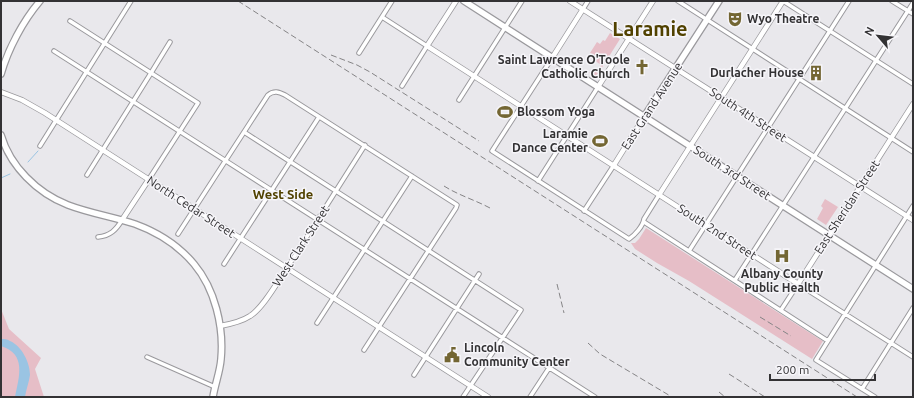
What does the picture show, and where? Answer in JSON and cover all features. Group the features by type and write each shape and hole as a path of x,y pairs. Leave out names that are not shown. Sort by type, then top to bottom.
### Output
{"main road":[{"path":"1,74 7,57 21,29 40,1"},
{"name":"South 3rd Street","path":"464,1 913,289"},
{"name":"East Grand Avenue","path":"644,117 719,1"},
{"path":"1,135 7,150 21,172 42,191 67,204 144,228 163,238 194,264 200,272 218,311 222,344 221,358 213,397"}],"street":[{"path":"40,146 131,1"},
{"path":"359,53 392,1"},
{"path":"402,86 456,1"},
{"path":"459,100 522,1"},
{"name":"South 4th Street","path":"570,1 913,220"},
{"path":"588,1 492,151 629,239 638,231 644,222 644,219 659,195 783,1 913,84"},
{"path":"538,181 653,1"},
{"path":"678,1 913,152"},
{"path":"689,251 849,1"},
{"path":"892,1 913,14"},
{"path":"735,280 913,3"},
{"path":"382,17 428,46"},
{"path":"70,21 198,103 118,226 111,234 98,237"},
{"path":"87,175 170,42"},
{"name":"South 2nd Street","path":"428,46 913,357"},
{"path":"54,51 594,397"},
{"name":"North Cedar Street","path":"1,92 22,100 56,120 488,397"},
{"path":"178,234 268,95 274,92 285,95 457,205 364,350"},
{"name":"East Sheridan Street","path":"781,310 913,104"},
{"path":"224,264 319,117"},
{"name":"East Grand Avenue","path":"584,210 644,117"},
{"path":"244,132 521,310 464,397"},
{"name":"West Clark Street","path":"220,326 238,322 251,316 264,302 365,146"},
{"path":"317,323 412,176"},
{"path":"875,397 816,360 913,206"},
{"path":"644,222 828,341"},
{"path":"414,375 478,274"},
{"path":"862,389 913,308"},
{"path":"147,357 215,387"},
{"path":"530,397 549,368"}],"shaded area":[{"path":"610,33 620,39 596,77 589,73 591,71 598,71 601,65 590,57 592,54 590,53 597,42 600,44 603,40 605,41"},
{"path":"825,199 838,207 826,225 817,219 823,208 821,206"},
{"path":"646,228 823,341 812,359 689,281 635,249 631,243 635,243 639,239"},
{"path":"1,309 9,329 41,358 35,369 44,397 1,397"}],"water":[{"path":"1,339 14,343 22,351 27,360 30,375 25,397 15,397 19,374 18,360 9,350 1,346"}],"waterway":[{"path":"28,162 38,151"},
{"path":"1,178 10,174"}],"railway":[{"path":"238,1 857,397"},
{"path":"331,55 357,65 370,72 479,141"},
{"path":"444,186 490,208"},
{"path":"557,284 564,313"},
{"path":"760,317 791,336"},
{"path":"588,343 600,354 672,397"},
{"path":"729,374 765,397"},
{"path":"719,392 725,397"}],"place":[{"name":"Wyo Theatre","path":"735,19"},
{"name":"Saint Lawrence O'Toole Catholic Church","path":"642,67"},
{"name":"Durlacher House","path":"816,73"},
{"name":"Blossom Yoga","path":"505,112"},
{"name":"Laramie Dance Center","path":"600,141"},
{"name":"Albany County Public Health","path":"782,256"},
{"name":"Lincoln Community Center","path":"452,355"}],"district":[{"name":"Laramie","path":"650,29"},
{"name":"West Side","path":"283,194"}]}
